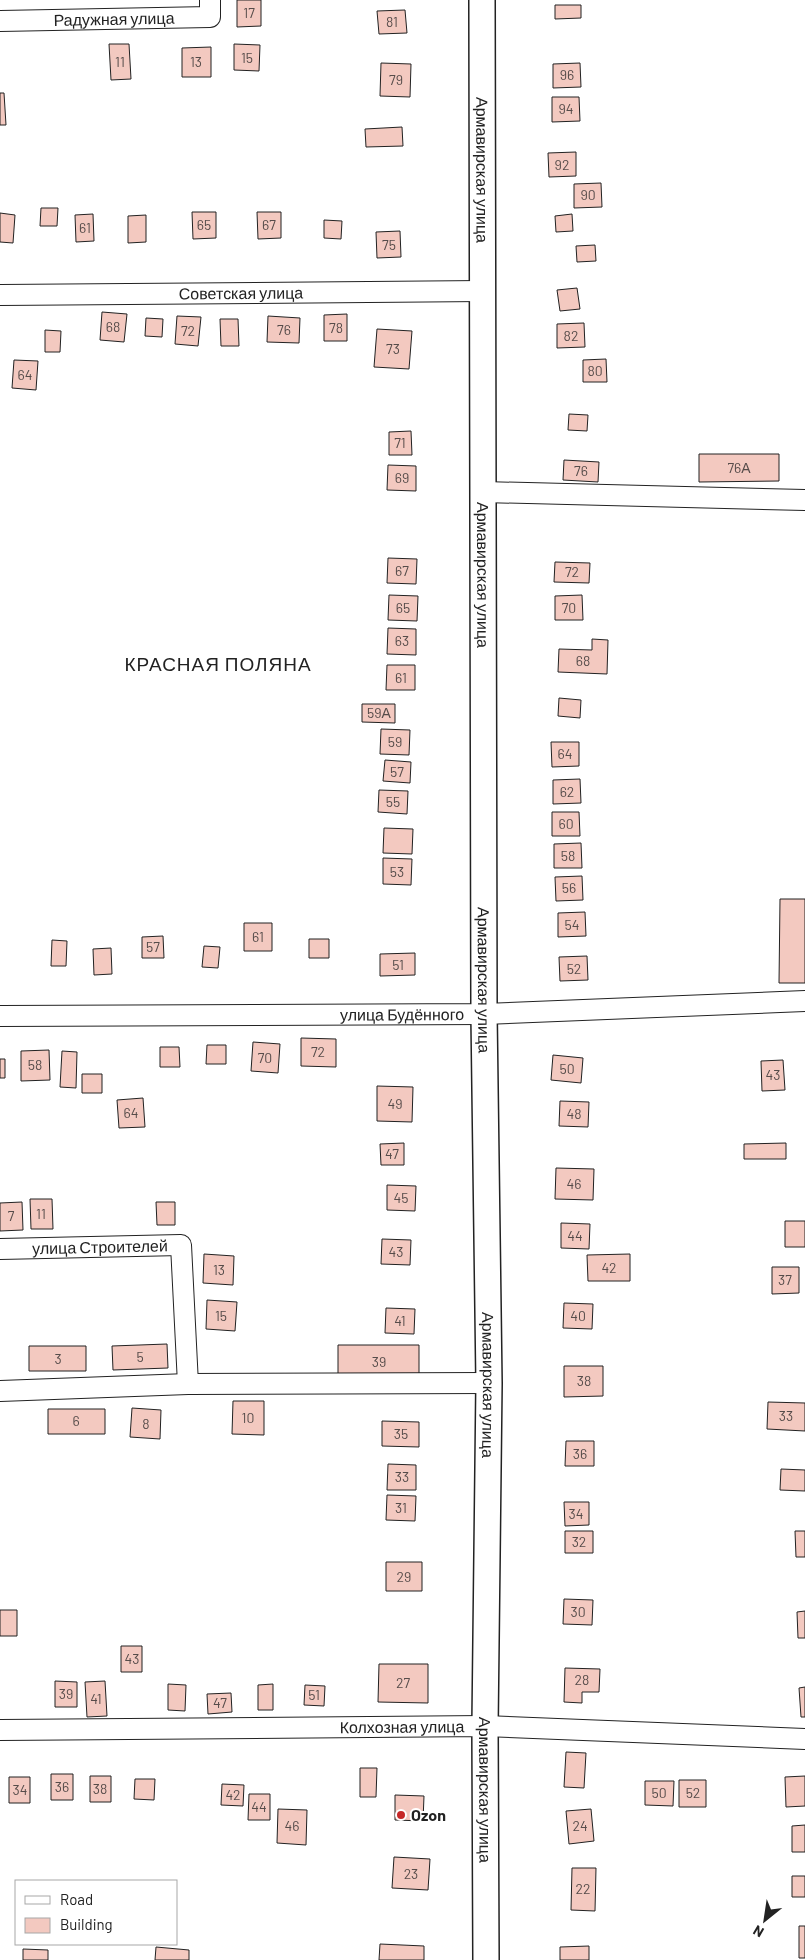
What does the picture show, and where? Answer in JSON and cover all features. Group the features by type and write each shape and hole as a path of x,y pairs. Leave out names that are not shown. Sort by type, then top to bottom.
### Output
{"main road":[{"name":"Армавирская улица","path":"482,0 484,1014 490,1383 485,1726 486,1960"}],"street":[{"name":"Радужная улица","path":"0,21 210,17 210,0"},
{"name":"Советская улица","path":"0,295 483,291"},
{"path":"483,492 805,500"},
{"name":"улица Будённого","path":"0,1016 484,1014 805,1001"},
{"name":"улица Строителей","path":"0,1249 181,1245 188,1384"},
{"path":"0,1391 188,1384 490,1383"},
{"name":"Колхозная улица","path":"0,1730 485,1726 805,1739"}],"building":[{"path":"237,0 261,0 261,26 237,27"},
{"path":"555,5 581,5 581,18 555,19"},
{"path":"405,10 407,33 379,34 377,11"},
{"path":"109,44 129,44 131,79 111,80"},
{"path":"234,44 260,45 259,71 234,70"},
{"path":"211,47 211,77 182,77 182,48"},
{"path":"381,63 411,64 410,97 380,96"},
{"path":"580,63 581,87 553,88 553,64"},
{"path":"0,93 4,93 6,125 0,125"},
{"path":"552,97 579,97 580,121 552,122"},
{"path":"402,127 403,146 366,147 365,129"},
{"path":"576,152 576,176 549,177 548,153"},
{"path":"601,183 602,207 574,208 574,184"},
{"path":"41,208 58,208 57,226 40,226"},
{"path":"192,212 216,212 216,238 193,239"},
{"path":"257,212 281,212 281,238 258,239"},
{"path":"0,213 15,215 13,243 0,242"},
{"path":"93,214 94,241 76,242 75,215"},
{"path":"572,214 573,231 556,232 555,216"},
{"path":"146,215 146,242 128,243 128,216"},
{"path":"324,220 342,221 341,239 324,238"},
{"path":"400,231 401,257 377,258 376,232"},
{"path":"595,245 596,261 577,262 576,246"},
{"path":"577,288 580,309 560,311 557,290"},
{"path":"102,312 127,314 124,342 100,340"},
{"path":"347,314 347,341 324,341 324,315"},
{"path":"177,316 201,317 198,346 175,344"},
{"path":"268,316 300,318 299,343 267,342"},
{"path":"146,318 163,319 162,337 145,336"},
{"path":"220,319 238,319 239,346 221,346"},
{"path":"584,323 585,347 557,348 557,324"},
{"path":"377,329 412,331 409,369 374,367"},
{"path":"45,330 61,331 60,352 45,352"},
{"path":"606,359 607,382 583,382 583,360"},
{"path":"14,360 38,361 36,390 12,388"},
{"path":"569,414 588,415 587,431 568,430"},
{"path":"411,431 412,455 389,455 389,432"},
{"path":"699,454 779,454 779,481 699,482"},
{"path":"564,460 599,462 598,482 563,480"},
{"path":"388,465 416,466 416,491 387,490"},
{"path":"388,558 417,559 416,584 387,583"},
{"path":"555,562 590,563 589,583 554,582"},
{"path":"389,595 418,596 417,621 388,620"},
{"path":"582,595 583,620 555,620 555,596"},
{"path":"388,628 416,629 416,655 387,654"},
{"path":"592,639 608,640 607,674 558,672 559,649 592,650"},
{"path":"387,665 415,665 415,690 386,690"},
{"path":"559,698 581,700 580,718 558,716"},
{"path":"362,704 395,704 395,723 362,722"},
{"path":"381,729 410,730 409,755 380,754"},
{"path":"551,742 579,742 579,766 552,767"},
{"path":"385,760 411,762 410,783 383,781"},
{"path":"580,779 581,803 553,804 553,780"},
{"path":"379,790 408,791 407,814 378,812"},
{"path":"552,812 579,812 580,836 552,836"},
{"path":"384,828 413,829 412,854 383,853"},
{"path":"581,843 582,868 554,868 554,844"},
{"path":"383,858 412,859 411,885 383,884"},
{"path":"582,876 583,900 556,901 555,877"},
{"path":"780,899 805,899 805,983 779,983"},
{"path":"585,912 586,936 558,937 558,913"},
{"path":"244,923 272,923 272,951 244,951"},
{"path":"163,936 164,958 142,958 142,937"},
{"path":"309,939 329,939 329,958 309,958"},
{"path":"52,940 67,941 66,966 51,966"},
{"path":"204,946 220,947 218,968 202,967"},
{"path":"111,948 112,974 94,975 93,949"},
{"path":"415,953 415,975 380,976 380,954"},
{"path":"587,956 588,980 560,981 559,957"},
{"path":"301,1038 336,1039 336,1067 301,1066"},
{"path":"253,1042 280,1044 278,1073 251,1071"},
{"path":"207,1045 226,1045 226,1064 206,1064"},
{"path":"160,1047 179,1047 180,1067 160,1067"},
{"path":"49,1050 50,1080 21,1081 21,1051"},
{"path":"62,1051 77,1052 76,1088 60,1087"},
{"path":"553,1055 583,1058 581,1083 551,1080"},
{"path":"0,1059 5,1059 5,1078 0,1078"},
{"path":"783,1060 785,1090 762,1091 761,1061"},
{"path":"82,1074 102,1074 102,1093 82,1093"},
{"path":"377,1086 413,1087 412,1122 377,1121"},
{"path":"143,1098 145,1127 119,1128 117,1100"},
{"path":"560,1101 589,1102 588,1127 559,1126"},
{"path":"404,1143 404,1165 381,1165 380,1144"},
{"path":"786,1143 786,1159 744,1159 744,1144"},
{"path":"556,1168 594,1169 593,1200 555,1199"},
{"path":"387,1185 416,1186 415,1211 387,1210"},
{"path":"30,1199 52,1199 53,1229 31,1229"},
{"path":"22,1202 23,1230 0,1231 0,1203"},
{"path":"156,1202 175,1202 175,1225 157,1225"},
{"path":"785,1221 805,1221 805,1247 785,1247"},
{"path":"561,1223 590,1224 589,1249 561,1248"},
{"path":"382,1239 411,1240 410,1265 381,1264"},
{"path":"204,1254 234,1256 233,1285 203,1283"},
{"path":"630,1254 630,1281 588,1281 587,1255"},
{"path":"772,1267 799,1267 799,1293 772,1294"},
{"path":"207,1300 237,1302 235,1331 206,1329"},
{"path":"564,1303 593,1304 592,1329 563,1328"},
{"path":"386,1308 415,1309 414,1334 385,1333"},
{"path":"167,1344 168,1368 113,1370 112,1346"},
{"path":"338,1345 419,1345 419,1380 338,1380"},
{"path":"29,1346 86,1346 86,1371 29,1371"},
{"path":"564,1366 603,1366 603,1396 564,1397"},
{"path":"233,1401 264,1401 264,1435 232,1434"},
{"path":"768,1402 805,1403 805,1431 767,1429"},
{"path":"132,1408 161,1410 160,1439 130,1437"},
{"path":"48,1409 105,1409 105,1434 48,1434"},
{"path":"382,1421 419,1422 419,1447 382,1446"},
{"path":"566,1441 594,1441 594,1466 565,1466"},
{"path":"388,1464 416,1465 416,1490 387,1490"},
{"path":"781,1469 805,1470 805,1491 780,1490"},
{"path":"387,1495 416,1496 415,1521 386,1520"},
{"path":"564,1502 589,1502 589,1525 565,1526"},
{"path":"565,1531 593,1531 593,1553 565,1553"},
{"path":"795,1531 805,1531 805,1557 796,1557"},
{"path":"386,1562 422,1562 422,1591 386,1591"},
{"path":"564,1599 593,1600 592,1625 563,1624"},
{"path":"0,1610 17,1610 17,1636 0,1636"},
{"path":"805,1611 805,1638 798,1638 797,1612"},
{"path":"121,1646 142,1646 142,1672 121,1672"},
{"path":"379,1664 428,1664 428,1703 378,1702"},
{"path":"565,1668 600,1669 599,1692 582,1692 582,1703 564,1702"},
{"path":"55,1681 77,1682 77,1707 55,1707"},
{"path":"105,1681 107,1716 87,1717 85,1682"},
{"path":"168,1684 186,1685 185,1711 168,1710"},
{"path":"273,1684 273,1710 258,1710 258,1685"},
{"path":"305,1685 325,1686 324,1706 304,1705"},
{"path":"805,1687 805,1717 801,1717 799,1688"},
{"path":"231,1693 232,1712 208,1714 207,1694"},
{"path":"566,1752 586,1753 584,1788 564,1787"},
{"path":"360,1768 377,1768 376,1797 360,1797"},
{"path":"51,1774 73,1774 73,1800 51,1800"},
{"path":"90,1776 111,1776 111,1802 90,1802"},
{"path":"805,1776 805,1806 786,1807 785,1777"},
{"path":"9,1777 30,1777 30,1803 9,1803"},
{"path":"135,1779 155,1779 154,1800 134,1799"},
{"path":"679,1780 706,1780 706,1807 679,1807"},
{"path":"645,1781 674,1781 673,1806 645,1805"},
{"path":"222,1784 244,1785 243,1806 221,1805"},
{"path":"249,1794 270,1794 270,1820 248,1820"},
{"path":"395,1795 424,1796 423,1821 395,1820"},
{"path":"278,1809 307,1810 306,1845 277,1843"},
{"path":"591,1809 594,1841 569,1844 566,1811"},
{"path":"805,1825 805,1852 792,1852 792,1826"},
{"path":"394,1857 430,1859 428,1890 392,1888"},
{"path":"572,1868 596,1868 595,1911 571,1910"},
{"path":"792,1876 805,1876 805,1897 792,1897"},
{"path":"799,1926 805,1926 805,1958 799,1958"},
{"path":"380,1944 424,1946 424,1960 379,1960"},
{"path":"589,1946 589,1960 560,1960 560,1947"},
{"path":"156,1947 189,1950 189,1960 155,1960"},
{"path":"23,1949 48,1950 48,1960 23,1960"}],"place":[{"name":"Ozon","path":"401,1815"}],"district":[{"name":"КРАСНАЯ ПОЛЯНА","path":"218,664"}]}
